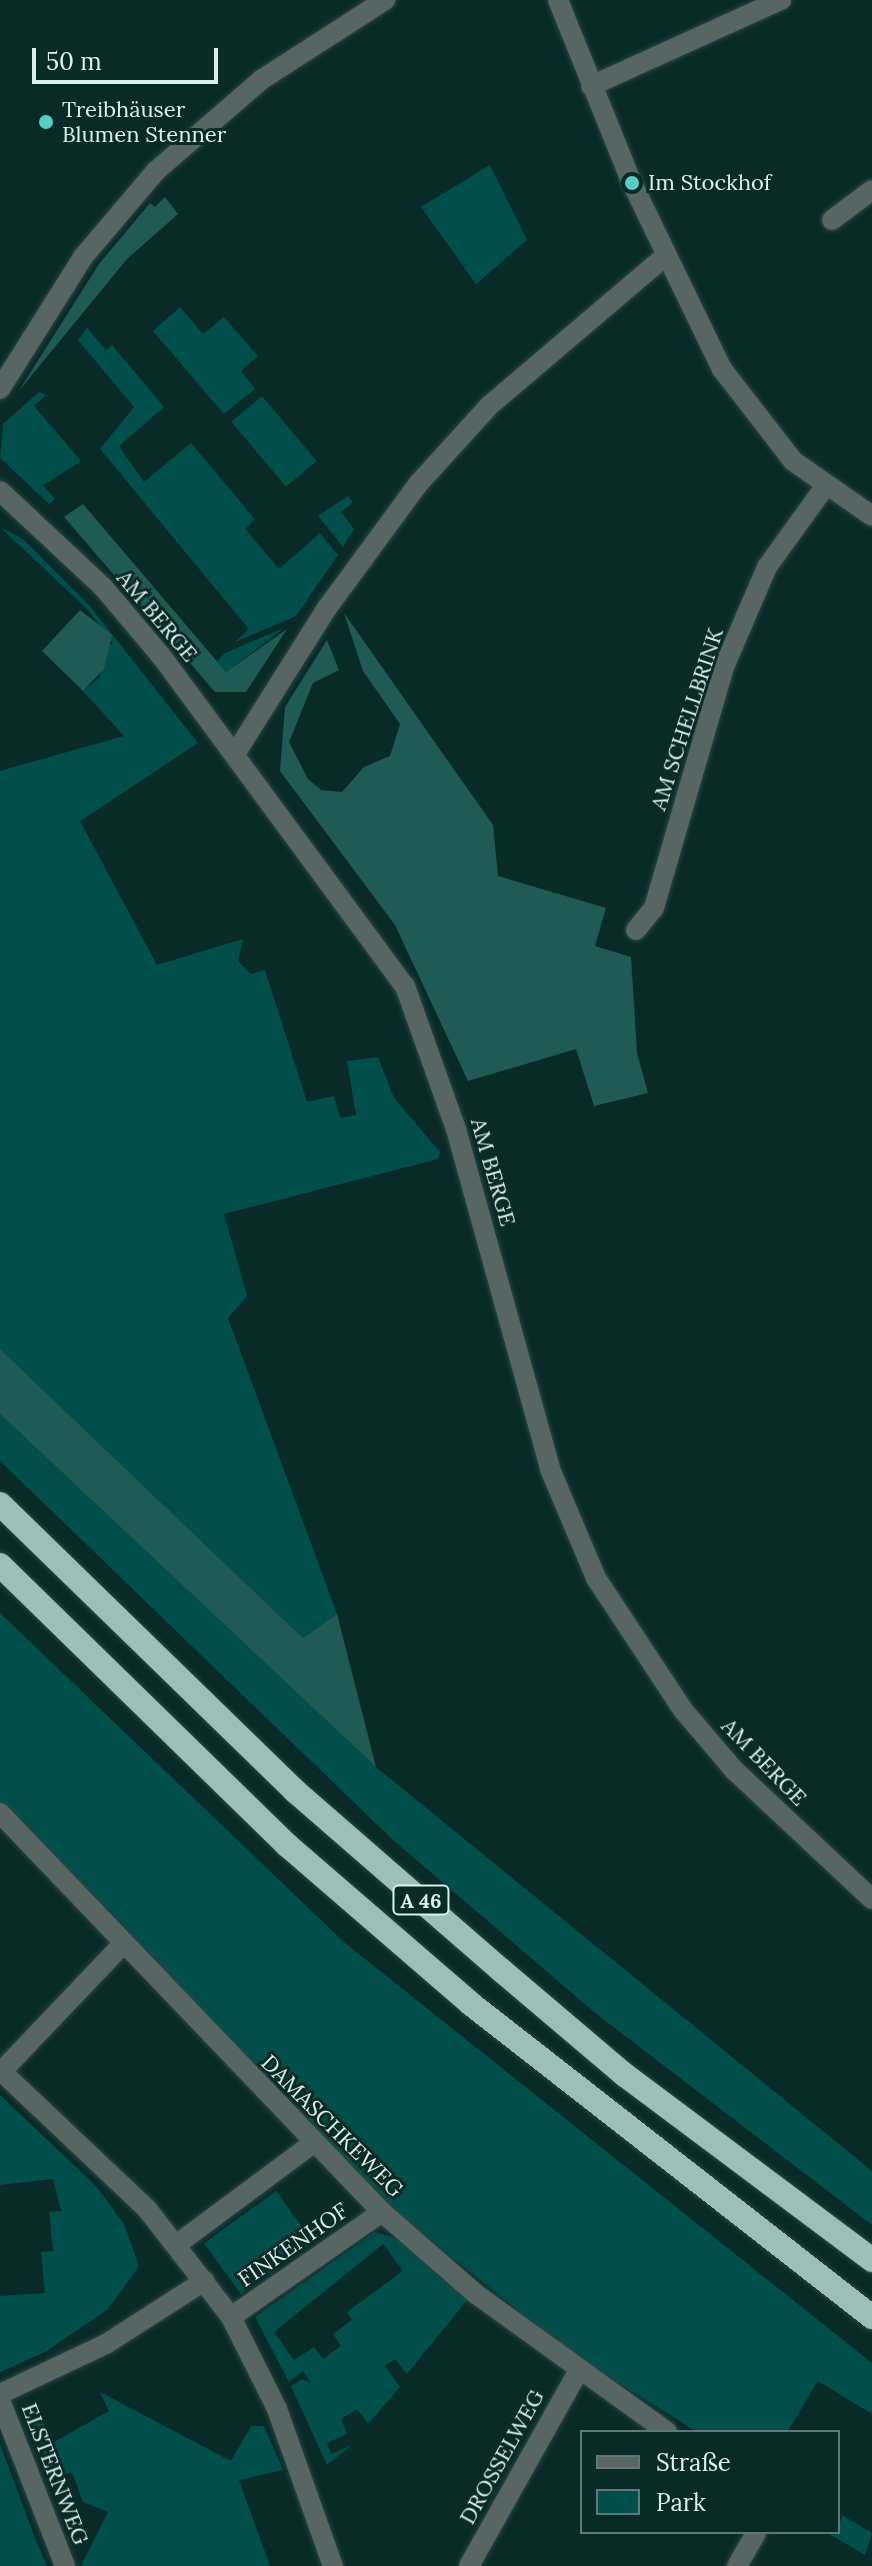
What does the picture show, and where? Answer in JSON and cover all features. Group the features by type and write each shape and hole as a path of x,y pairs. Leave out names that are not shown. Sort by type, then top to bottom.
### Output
{"highway":[{"name":"A 46","path":"0,1504 295,1791 478,1950 625,2075 872,2260"},
{"name":"A 46","path":"0,1565 287,1845 602,2112 872,2317"}],"street":[{"path":"0,389 83,257 156,171 261,80 385,0"},
{"path":"558,0 591,86 665,256 722,369 764,430 824,488 872,516"},
{"path":"591,86 781,0"},
{"path":"832,220 872,190"},
{"path":"235,754 327,608 418,484 489,406 665,256"},
{"name":"AM SCHELLBRINK","path":"636,930 654,908 724,667 767,567 824,488"},
{"name":"AM BERGE","path":"0,491 103,587 235,754 383,952 428,1036 550,1469 596,1578 683,1710 734,1770 872,1899"},
{"name":"DAMASCHKEWEG","path":"0,1813 312,2144 382,2212 578,2372 664,2430"},
{"path":"123,1944 1,2071 101,2161 176,2245 231,2317 277,2409 333,2566"},
{"path":"176,2245 312,2144"},
{"name":"FINKENHOF","path":"231,2317 382,2212"},
{"path":"0,2397 106,2344 204,2281"},
{"name":"DROSSELWEG","path":"469,2566 578,2372"},
{"name":"ELSTERNWEG","path":"0,2397 65,2566"},
{"path":"737,2566 756,2534"}],"green space":[{"path":"490,165 527,240 476,284 421,207"},
{"path":"180,307 203,334 224,317 258,356 241,371 255,389 224,414 153,331"},
{"path":"87,328 106,350 112,345 164,407 119,446 144,482 191,443 255,519 245,529 279,569 320,533 338,555 296,616 235,642 249,629 100,449 134,407 78,340"},
{"path":"39,392 46,395 34,406 81,461 43,485 55,499 49,504 0,458 3,424"},
{"path":"262,396 317,461 286,487 231,422"},
{"path":"348,496 353,502 341,512 354,529 343,547 318,516"},
{"path":"0,527 23,539 89,605 198,743 80,821 157,965 243,939 238,961 251,974 265,970 307,1102 334,1096 340,1118 356,1115 347,1061 378,1057 394,1098 440,1152 438,1159 224,1214 247,1296 228,1318 337,1614 303,1638 0,1349 0,771 124,736 83,691 100,677 102,653 112,643 89,611"},
{"path":"284,628 226,672 217,661 225,653"},
{"path":"0,1414 376,1767 872,2171 872,2225 599,2016 394,1841 0,1461"},
{"path":"0,1613 345,1943 872,2363 872,2414 818,2381 788,2430 694,2430 571,2353 391,2208 0,1801"},
{"path":"0,2095 96,2186 124,2224 139,2266 108,2309 45,2352 0,2372 0,2296 45,2293 41,2252 53,2251 49,2212 61,2211 53,2179 0,2185"},
{"path":"276,2191 313,2242 241,2294 204,2243"},
{"path":"375,2232 398,2239 468,2299 407,2374 395,2359 385,2366 400,2387 368,2424 357,2409 341,2419 347,2434 327,2443 331,2454 352,2445 327,2465 291,2386 302,2379 311,2383 303,2371 289,2382 255,2317","holes":["383,2244 403,2271 347,2312 352,2320 333,2334 341,2346 323,2359 314,2347 294,2360 274,2332"]},
{"path":"100,2392 231,2461 251,2426 264,2426 283,2470 239,2480 270,2566 81,2566 108,2512 83,2502 72,2472 52,2479 26,2428 42,2420 54,2442 109,2411"},
{"path":"0,2444 35,2538 47,2566 0,2566"},
{"path":"842,2515 872,2533 865,2555 829,2534 840,2534"}],"shaded area":[{"path":"165,197 178,214 127,259 18,392 99,264 150,203 155,207"},
{"path":"83,504 226,672 287,629 246,692 215,692 64,517"},
{"path":"80,610 112,635 104,669 83,691 42,651"},
{"path":"344,613 493,825 498,876 606,908 595,946 631,957 637,1053 648,1093 594,1106 576,1049 468,1081 395,925 280,771 285,707 327,640 339,670 313,683 289,742 308,779 321,790 342,792 364,767 390,756 400,724 363,671"},
{"path":"0,1349 303,1638 337,1614 376,1767 0,1414"}],"place":[{"name":"Treibhäuser Blumen Stenner","path":"46,122"},
{"name":"Im Stockhof","path":"632,183"}]}
